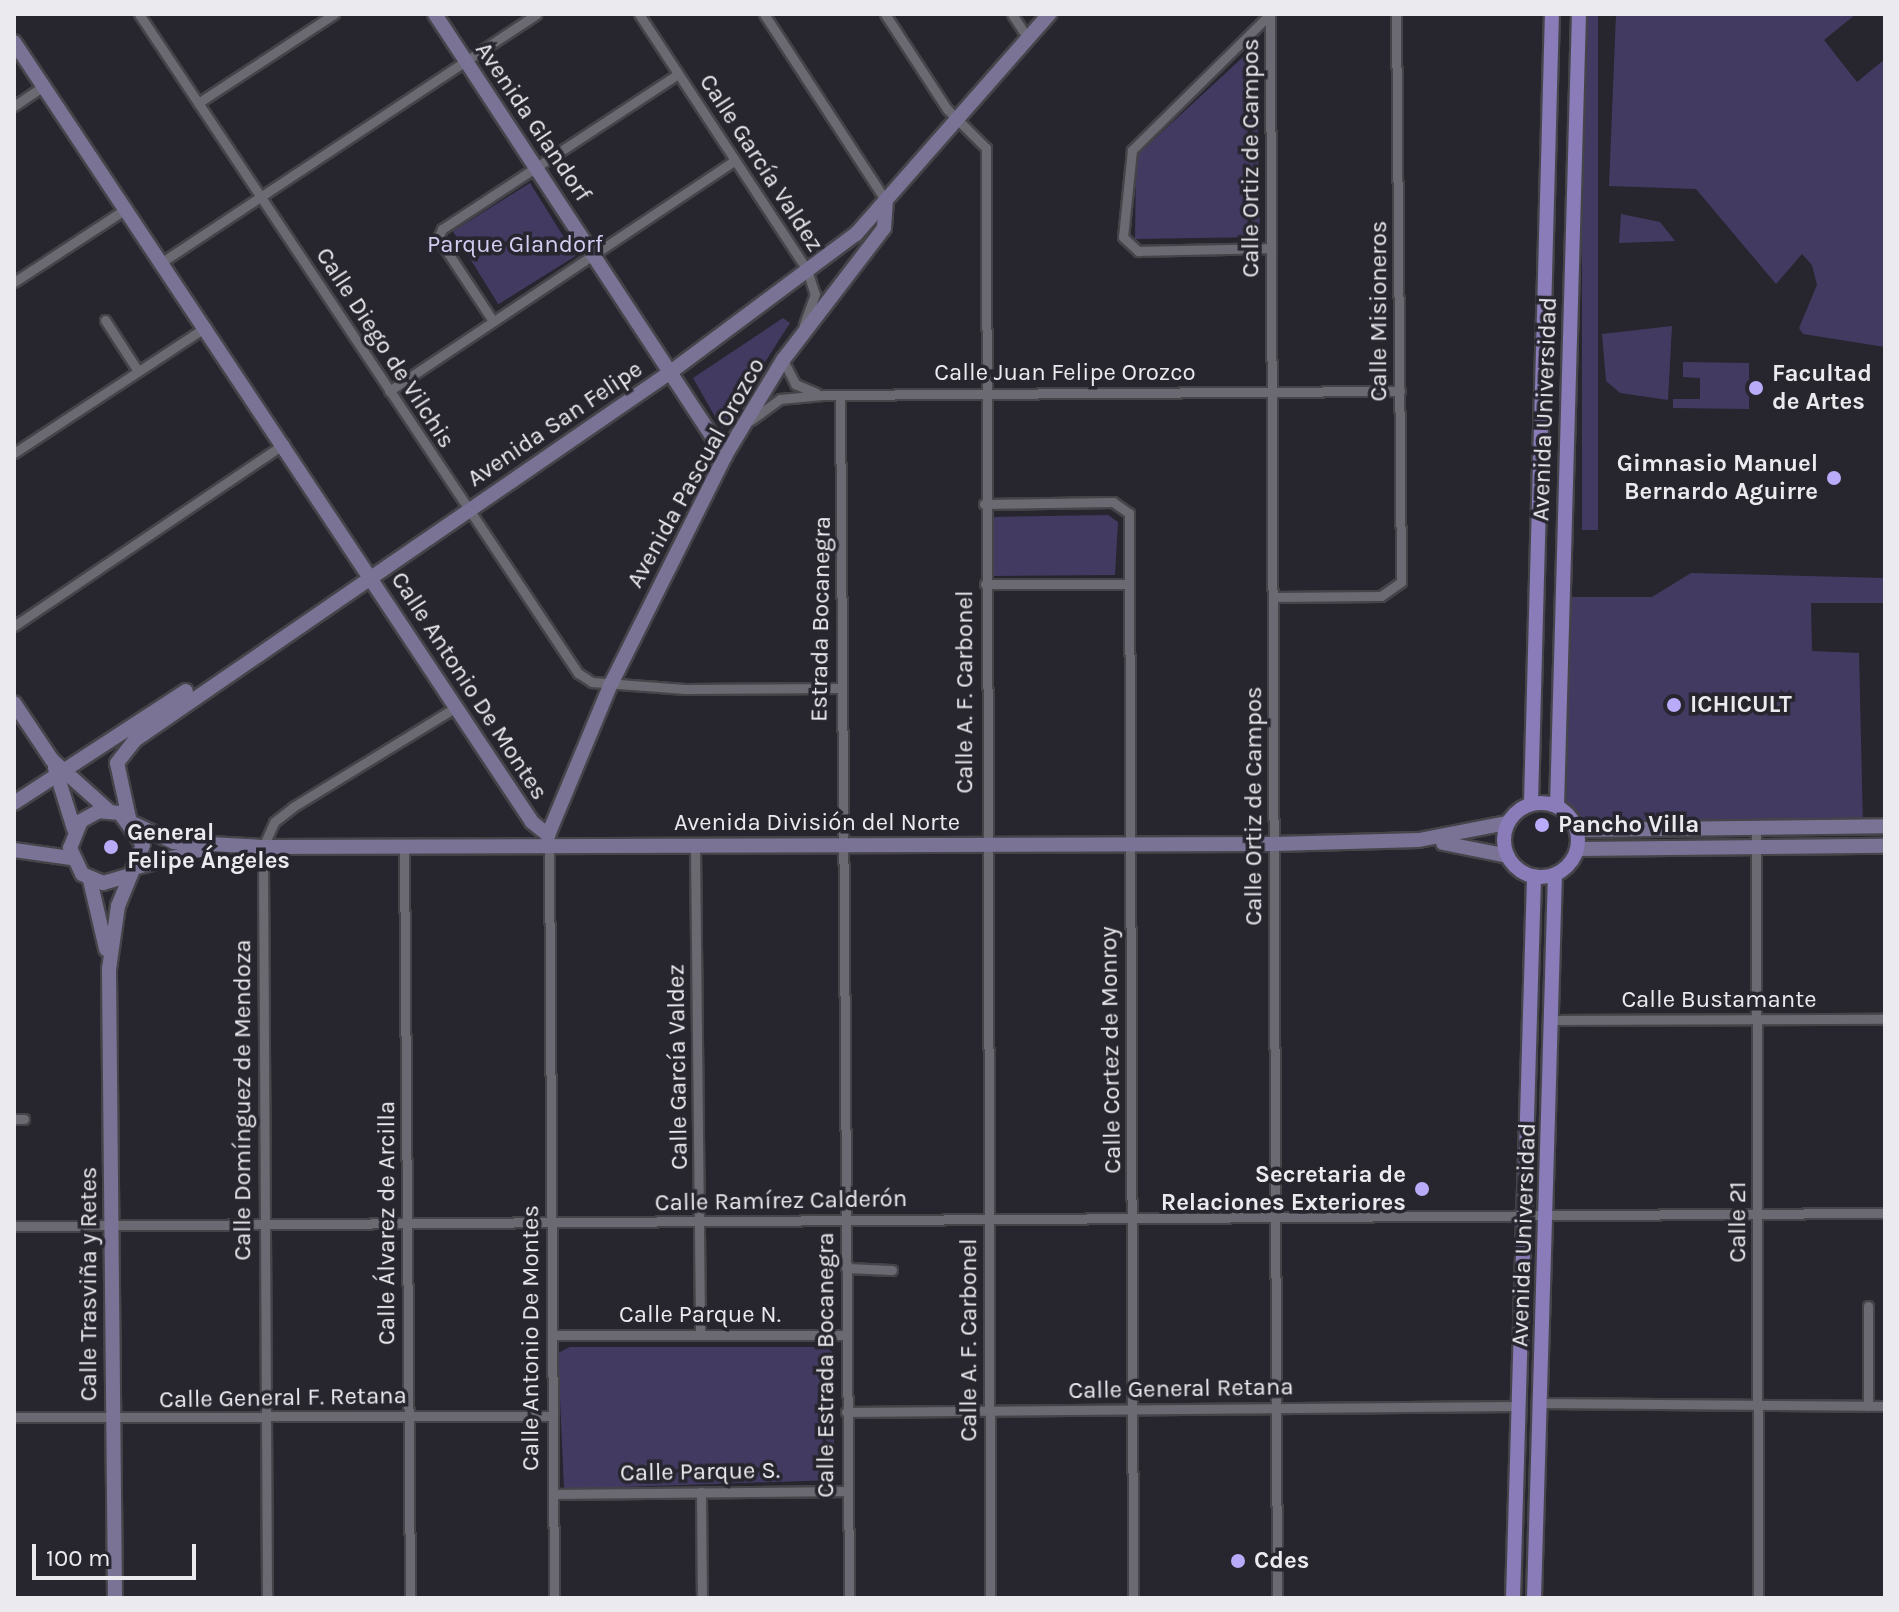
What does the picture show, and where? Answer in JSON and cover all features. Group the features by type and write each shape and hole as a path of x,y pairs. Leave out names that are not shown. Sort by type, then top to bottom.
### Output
{"main road":[{"name":"Avenida Glandorf","path":"435,14 725,456"},
{"name":"Avenida Pascual Orozco","path":"548,841 611,684 741,428 783,360 884,228 886,201 1049,14"},
{"name":"Avenida Universidad","path":"1531,803 1552,14"},
{"name":"Avenida Universidad","path":"1557,806 1579,14"},
{"name":"Calle Antonio De Montes","path":"14,42 458,706 532,822 548,841"},
{"name":"Avenida San Felipe","path":"14,803 235,664 672,371 807,270 886,201"},
{"name":"Avenida San Felipe","path":"132,821 117,778 121,754 235,664"},
{"path":"14,703 61,773 109,811 132,821 143,845 133,872 90,880 71,858 14,850"},
{"path":"61,773 74,829 71,858"},
{"path":"1531,803 1557,806 1577,830 1577,849 1555,874 1534,876 1508,856 1507,823 1531,803"},
{"path":"74,829 89,815 109,811"},
{"name":"Avenida División del Norte","path":"132,821 174,842 216,847 404,847 548,841 695,847 840,843 1274,844 1419,840 1507,823"},
{"path":"1577,830 1885,826"},
{"name":"Avenida División del Norte","path":"1419,840 1508,856"},
{"path":"1577,849 1885,846"},
{"name":"Avenida División del Norte","path":"133,872 216,847"},
{"name":"Calle Trasviña y Retes","path":"109,969 133,872"},
{"name":"Avenida Universidad","path":"1534,1598 1555,874"},
{"name":"Avenida Universidad","path":"1513,1598 1534,876"},
{"name":"Calle Trasviña y Retes","path":"90,880 109,969 115,1598"}],"street":[{"name":"Calle Diego de Vilchis","path":"139,14 578,673 611,684"},
{"path":"198,103 334,14"},
{"path":"162,262 536,14"},
{"name":"Calle García Valdez","path":"639,14 807,270 814,302 797,342"},
{"path":"764,14 886,201"},
{"name":"Calle A. F. Carbonel","path":"885,14 957,120 986,143 984,504 990,1598"},
{"path":"1012,14 1027,37"},
{"path":"1270,14 1132,150 1123,237 1138,251 1271,248"},
{"name":"Calle Ortiz de Campos","path":"1270,14 1277,1598"},
{"name":"Calle Misioneros","path":"1273,597 1381,596 1401,582 1396,14"},
{"path":"493,321 439,234 535,166 678,74"},
{"path":"14,106 44,86"},
{"path":"389,391 734,161"},
{"path":"14,282 127,208"},
{"path":"105,320 138,371"},
{"path":"14,453 206,327"},
{"path":"783,360 795,384 823,395"},
{"name":"Calle Juan Felipe Orozco","path":"741,428 774,401 823,395 1400,391"},
{"name":"Estrada Bocanegra","path":"840,395 840,843"},
{"path":"14,626 284,444"},
{"name":"Calle Cortez de Monroy","path":"984,504 1122,504 1129,513 1133,1598"},
{"path":"985,584 1129,584"},
{"path":"611,684 839,688"},
{"path":"263,847 274,822 293,807 458,706"},
{"name":"Calle 21","path":"1756,826 1754,1019 1759,1213 1758,1598"},
{"name":"Calle Antonio De Montes","path":"548,841 554,1598"},
{"name":"Calle Estrada Bocanegra","path":"840,843 849,1598"},
{"name":"Calle Domínguez de Mendoza","path":"263,847 267,1598"},
{"name":"Calle Álvarez de Arcilla","path":"404,847 410,1598"},
{"name":"Calle García Valdez","path":"695,847 700,1335"},
{"name":"Calle Bustamante","path":"1553,1020 1885,1019"},
{"name":"Calle Ramírez Calderón","path":"14,1226 700,1223 1522,1213 1885,1213"},
{"path":"846,1268 892,1270"},
{"path":"1868,1306 1868,1406"},
{"name":"Calle Parque N.","path":"554,1335 846,1335"},
{"path":"1541,1403 1885,1406"},
{"name":"Calle General Retana","path":"846,1412 1517,1406"},
{"name":"Calle General F. Retana","path":"14,1417 553,1416"},
{"name":"Calle Parque S.","path":"554,1494 846,1491"},
{"path":"701,1492 702,1598"}],"green space":[{"path":"1582,14 1598,14 1598,530 1582,530"},
{"path":"1616,14 1856,14 1824,40 1857,82 1885,59 1885,347 1803,334 1799,328 1817,285 1812,265 1802,254 1776,284 1696,189 1609,186"},
{"path":"1256,45 1260,237 1135,239 1136,156"},
{"name":"Parque Glandorf","path":"530,183 576,256 498,304 453,231"},
{"path":"1621,214 1660,222 1675,241 1619,243"},
{"path":"783,318 790,323 722,429 693,378"},
{"path":"1672,326 1668,400 1620,393 1606,381 1602,334"},
{"path":"1683,362 1749,363 1749,409 1673,408 1673,399 1700,399 1700,378 1683,377"},
{"path":"1108,515 1118,522 1115,575 993,576 993,517"},
{"path":"1691,573 1885,578 1885,603 1811,603 1812,651 1859,653 1863,826 1577,830 1557,806 1562,597 1652,597"},
{"path":"570,1347 827,1347 834,1354 834,1480 564,1489 558,1353"}],"place":[{"name":"Facultad de Artes","path":"1756,388"},
{"name":"Gimnasio Manuel Bernardo Aguirre","path":"1834,478"},
{"name":"ICHICULT","path":"1674,705"},
{"name":"Pancho Villa","path":"1542,825"},
{"name":"General Felipe Ángeles","path":"111,847"},
{"name":"Secretaria de Relaciones Exteriores","path":"1422,1189"},
{"name":"Cdes","path":"1238,1561"}]}
